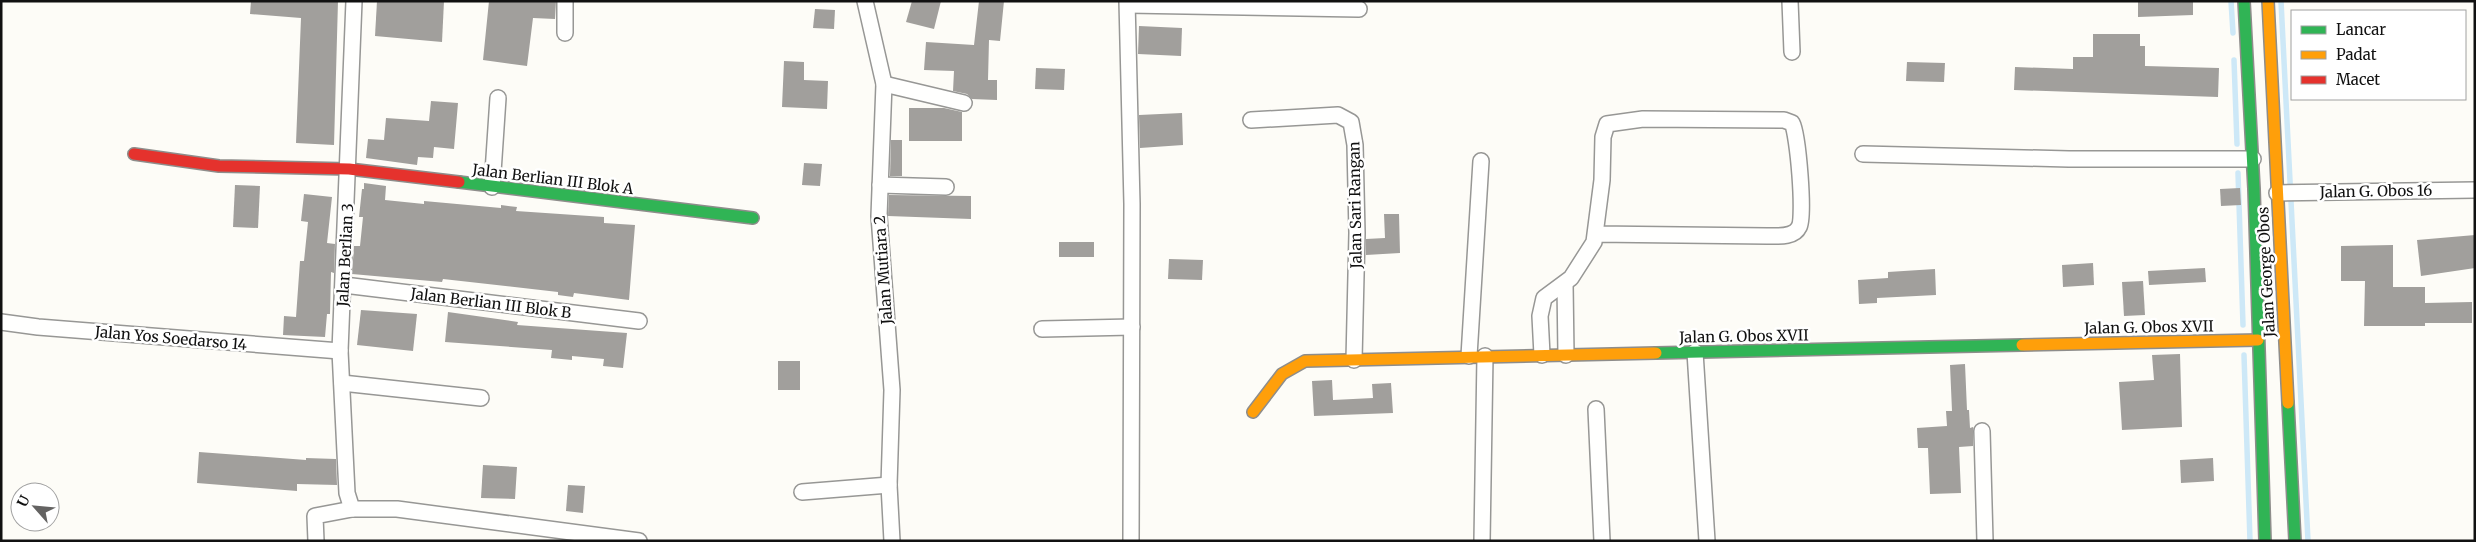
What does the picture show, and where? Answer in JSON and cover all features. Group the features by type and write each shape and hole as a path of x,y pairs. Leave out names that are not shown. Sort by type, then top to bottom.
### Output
{"street":[{"name":"Jalan Berlian 3","path":"352,509 347,492 340,351 349,170 354,1"},
{"path":"565,1 565,32"},
{"name":"Jalan Mutiara 2","path":"865,1 884,84 879,216 892,390 889,485 892,541"},
{"path":"1790,1 1792,52"},
{"name":"Jalan George Obos","path":"2244,1 2253,159 2265,541"},
{"name":"Jalan George Obos","path":"2268,1 2295,541"},
{"path":"1131,541 1132,204 1128,3 1359,9"},
{"path":"884,84 964,103"},
{"path":"492,187 498,98"},
{"name":"Jalan Sari Rangan","path":"1251,120 1338,116 1351,122 1355,145 1356,223 1354,360"},
{"path":"1542,355 1541,306 1549,292 1565,284 1594,242 1595,234 1602,180 1603,137 1607,124 1643,119 1784,120 1792,123 1797,138 1801,206 1800,226 1796,232 1788,235 1767,236 1595,234"},
{"name":"Jalan Berlian III Blok A","path":"134,154 219,166 349,170 753,218"},
{"path":"1863,154 2069,159 2253,159"},
{"path":"1468,356 1481,160"},
{"path":"880,185 946,187"},
{"name":"Jalan G. Obos 16","path":"2277,193 2475,190"},
{"path":"1565,284 1566,355"},
{"name":"Jalan Berlian III Blok B","path":"344,285 639,321"},
{"name":"Jalan Yos Soedarso 14","path":"1,322 48,328 340,351"},
{"path":"1042,329 1132,327"},
{"name":"Jalan G. Obos XVII","path":"1253,412 1282,374 1293,366 1306,361 2258,340"},
{"path":"1695,352 1707,541"},
{"path":"1482,541 1485,356"},
{"path":"342,383 481,398"},
{"path":"1596,409 1602,541"},
{"path":"1982,432 1985,541"},
{"path":"802,492 889,485"},
{"path":"316,541 315,516 352,509 397,509 567,536 639,541"}],"building":[{"path":"251,1 338,1 334,145 296,143 301,18 250,14"},
{"path":"377,1 444,1 442,42 375,36"},
{"path":"489,1 556,1 555,19 533,18 527,66 483,60"},
{"path":"912,1 941,1 934,29 906,22"},
{"path":"979,1 1004,1 1000,41 989,40 988,80 997,80 997,100 972,99 967,94 953,91 954,71 924,70 926,42 974,45"},
{"path":"2138,1 2193,1 2193,15 2138,17"},
{"path":"815,9 835,10 834,29 813,28"},
{"path":"1139,26 1182,28 1181,56 1138,54"},
{"path":"2093,34 2140,34 2140,46 2145,46 2145,66 2219,68 2218,97 2014,90 2015,67 2073,69 2073,57 2093,57"},
{"path":"784,61 804,62 804,80 828,81 827,109 782,107"},
{"path":"1907,62 1945,63 1944,82 1906,81"},
{"path":"1036,68 1065,69 1064,90 1035,89"},
{"path":"431,101 458,103 454,149 434,147 433,158 418,157 417,165 366,158 368,139 384,140 386,118 429,121"},
{"path":"909,108 944,108 962,112 962,141 909,141"},
{"path":"1182,113 1183,145 1140,148 1139,115"},
{"path":"891,140 902,140 902,176 890,176"},
{"path":"804,163 822,164 820,186 802,185"},
{"path":"364,183 386,186 385,200 424,204 424,201 501,208 501,205 517,207 516,211 604,217 604,223 635,225 629,300 574,293 573,297 558,295 558,292 443,279 442,282 352,274 354,246 360,246 363,217 359,217"},
{"path":"235,185 260,186 258,228 233,227"},
{"path":"2240,188 2241,205 2221,206 2220,189"},
{"path":"304,194 332,197 327,243 335,244 334,273 331,272 330,314 327,314 325,337 283,335 284,316 296,317 300,261 304,261 308,222 301,221"},
{"path":"889,195 971,196 971,219 888,216"},
{"path":"1384,214 1399,214 1400,253 1366,255 1366,239 1385,238"},
{"path":"2475,235 2475,268 2421,276 2417,240"},
{"path":"1059,242 1094,242 1094,257 1059,257"},
{"path":"2393,245 2393,287 2425,287 2425,303 2472,302 2472,323 2425,323 2425,326 2364,326 2365,281 2341,281 2341,246"},
{"path":"1169,259 1203,260 1202,280 1168,279"},
{"path":"2093,263 2094,285 2063,287 2062,265"},
{"path":"2205,268 2206,282 2149,285 2148,271"},
{"path":"1935,269 1936,295 1877,298 1877,303 1859,304 1858,280 1888,278 1888,272"},
{"path":"2143,281 2145,315 2124,316 2122,282"},
{"path":"361,310 417,314 413,351 357,345"},
{"path":"448,312 518,322 517,325 627,333 623,368 603,366 604,359 572,356 572,360 551,358 552,350 445,342"},
{"path":"2180,354 2182,427 2122,430 2119,382 2154,380 2152,355"},
{"path":"778,361 800,361 800,390 778,390"},
{"path":"1965,364 1967,410 1969,410 1970,428 1973,427 1973,446 1959,447 1961,493 1930,494 1928,448 1918,448 1917,428 1947,426 1946,411 1952,411 1950,365"},
{"path":"1332,380 1333,400 1373,398 1372,384 1391,383 1393,413 1314,416 1312,381"},
{"path":"199,452 306,460 306,458 336,459 337,485 297,484 297,491 197,483"},
{"path":"2213,458 2214,481 2181,483 2180,460"},
{"path":"483,465 517,467 515,499 481,498"},
{"path":"568,485 585,486 583,513 566,511"}],"waterway":[{"path":"2231,1 2233,33"},
{"path":"2281,1 2308,541"},
{"path":"2234,60 2237,144"},
{"path":"2238,173 2243,325"},
{"path":"2244,355 2250,541"}],"traffic: fast":[{"path":"2244,1 2254,189 2265,541"},
{"path":"459,182 753,218"},
{"path":"1656,353 2022,345"},
{"path":"2288,403 2295,541"}],"traffic: slow":[{"path":"2268,1 2288,403"},
{"path":"2022,345 2258,340"},
{"path":"1253,412 1282,374 1305,361 1656,353"}],"traffic: jam":[{"path":"134,154 219,166 349,169 459,182"}]}
